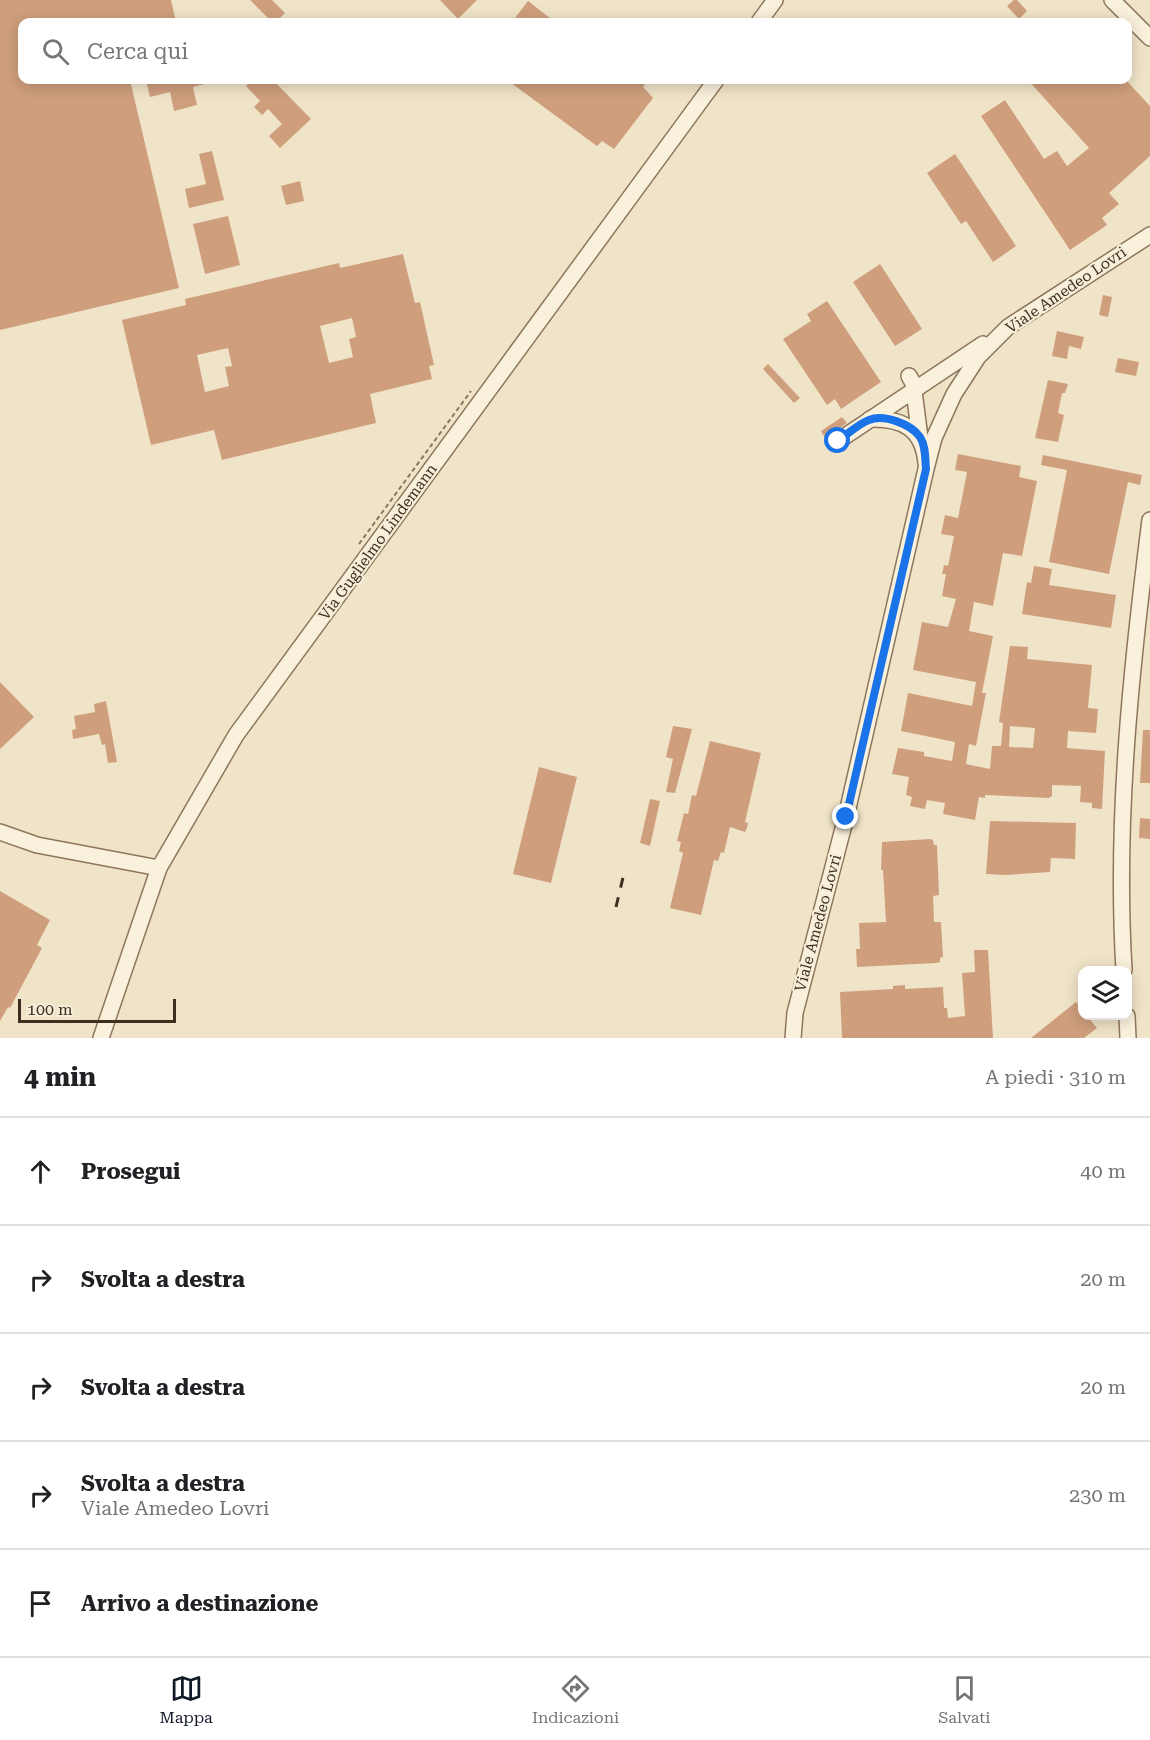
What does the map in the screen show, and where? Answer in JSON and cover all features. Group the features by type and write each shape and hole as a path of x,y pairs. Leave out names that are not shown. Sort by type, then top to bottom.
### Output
{"street":[{"path":"762,18 775,0"},
{"path":"1112,0 1130,18"},
{"path":"1132,20 1150,38"},
{"name":"Via Guglielmo Lindemann","path":"101,1038 159,868 236,735 713,84"},
{"name":"Viale Amedeo Lovri","path":"793,1038 795,1013 846,817 934,438 954,394 978,357 1008,327 1150,235"},
{"path":"838,441 870,419 911,383 1008,327"},
{"path":"911,383 920,438"},
{"path":"870,419 894,421 914,430 925,449 926,469"},
{"path":"1124,966 1121,932 1121,821 1132,685 1150,520"},
{"path":"0,832 37,845 159,868"},
{"path":"1126,1020 1128,1038"}],"building":[{"path":"0,0 171,0 175,18 18,18 18,84 131,84 179,288 0,330"},
{"path":"250,0 272,0 285,13 280,18 268,18"},
{"path":"440,0 477,0 459,18"},
{"path":"1017,0 1027,11 1018,18 1007,6"},
{"path":"528,1 550,18 515,18"},
{"path":"147,84 204,84 193,87 197,105 174,111 170,92 150,97"},
{"path":"248,84 277,84 311,119 280,148 269,136 282,124 268,109 262,115 254,107 260,101 246,86"},
{"path":"512,84 645,84 643,87 653,98 614,149 602,141 597,146"},
{"path":"1032,84 1130,84 1150,106 1150,156 1109,193 1119,204 1102,218 1107,225 1070,250 981,116 1005,100 1044,159 1057,151 1067,166 1089,148"},
{"path":"212,151 224,200 189,208 185,189 206,184 199,154"},
{"path":"955,154 1016,246 993,262 966,221 961,224 927,173"},
{"path":"300,181 304,201 286,205 281,186"},
{"path":"228,216 240,265 205,274 193,224"},
{"path":"403,254 415,303 420,302 434,365 429,366 432,379 370,394 376,423 222,460 214,430 151,445 122,320 186,305 185,299 339,263 340,268","holes":["352,318 356,337 349,339 353,357 329,363 320,326","228,348 232,366 225,367 229,386 205,392 197,355"]},
{"path":"880,264 922,329 895,346 853,282"},
{"path":"1103,295 1112,297 1108,317 1099,315"},
{"path":"827,301 881,382 841,409 835,399 827,405 783,339 811,321 807,314"},
{"path":"1057,331 1084,337 1081,349 1069,346 1067,359 1052,356"},
{"path":"1118,358 1139,362 1136,376 1115,372"},
{"path":"768,364 800,398 794,403 763,369"},
{"path":"1048,380 1068,384 1065,393 1062,393 1058,413 1064,415 1058,442 1035,438"},
{"path":"842,417 847,423 825,438 821,431"},
{"path":"958,454 1021,466 1019,477 1037,481 1022,556 1003,553 993,606 974,602 969,631 993,636 982,693 986,693 976,746 969,744 966,764 990,769 992,746 1001,746 1003,723 999,722 1010,646 1028,647 1027,659 1092,665 1088,708 1098,709 1096,733 1068,731 1067,748 1105,751 1102,809 1092,808 1092,803 1080,802 1081,786 1052,785 1052,796 1049,798 985,795 985,798 979,797 975,820 943,814 945,803 927,800 925,809 910,806 912,797 906,795 909,777 892,774 898,748 924,752 924,756 952,761 955,742 901,731 908,693 972,706 976,682 913,670 922,622 948,627 956,599 942,596 946,574 942,574 944,565 948,566 954,536 941,534 945,515 958,518 967,472 955,470","holes":["1010,726 1035,728 1033,748 1009,747"]},
{"path":"1043,455 1142,475 1140,485 1128,482 1109,574 1049,562 1067,470 1041,465"},
{"path":"1034,566 1052,569 1049,585 1116,595 1111,628 1022,614 1027,582 1031,583"},
{"path":"0,682 34,717 0,749"},
{"path":"106,701 117,762 108,763 105,744 102,745 99,734 73,739 72,730 76,729 74,716 95,712 94,704"},
{"path":"673,726 692,729 675,793 666,792 673,759 666,757"},
{"path":"1143,730 1150,730 1150,783 1140,783"},
{"path":"710,741 761,753 745,822 748,823 747,828 745,832 730,827 724,853 721,852 718,861 714,860 701,915 670,908 683,853 679,851 681,842 677,841 684,813 688,814 692,795 696,796"},
{"path":"539,767 577,777 551,883 513,874"},
{"path":"650,799 660,801 650,846 640,843"},
{"path":"1140,818 1150,819 1150,839 1139,838"},
{"path":"990,821 1076,823 1075,859 1051,858 1050,872 986,874"},
{"path":"933,840 934,845 937,845 939,895 933,896 934,922 941,922 943,957 940,958 940,962 936,963 857,967 856,949 860,949 859,923 886,922 883,870 881,870 882,842"},
{"path":"0,891 50,920 37,945 42,948 10,1008 8,1007 0,1021"},
{"path":"974,950 988,950 993,1038 842,1038 840,992 893,989 893,986 905,985 905,989 943,987 944,1008 947,1008 948,1018 965,1016 962,973 975,972"},
{"path":"1076,1002 1078,1020 1090,1020 1097,1028 1084,1038 1031,1038"}],"railway":[{"path":"616,907 625,869"}],"route":[{"path":"838,441 870,419 894,421 914,430 920,438 925,449 926,469 846,817"}]}
